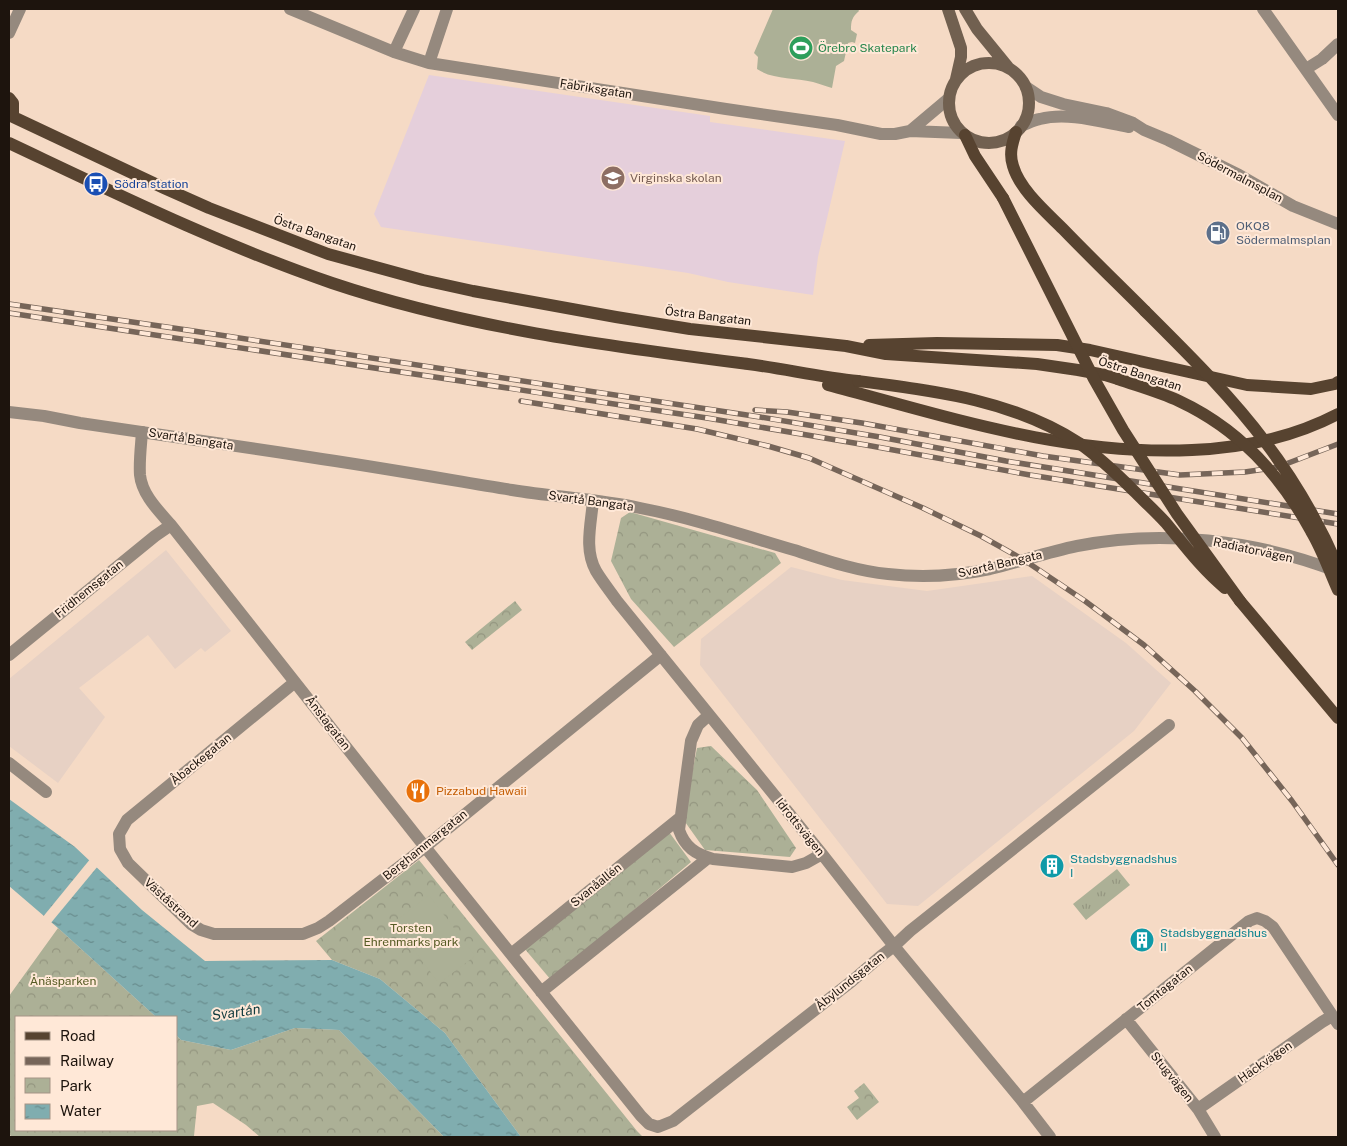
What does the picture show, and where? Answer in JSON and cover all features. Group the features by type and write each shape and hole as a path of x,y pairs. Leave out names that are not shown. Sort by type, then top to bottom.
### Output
{"main road":[{"path":"948,9 962,48 956,79"},
{"path":"965,9 978,29 1026,87 1028,112 1012,146 1011,157 1014,170 1022,184 1040,206 1211,378 1265,442 1301,494 1318,524 1338,567"},
{"path":"1009,68 994,63 978,64 968,68 952,85 948,99 951,118 1003,198 1094,379 1123,430 1177,514 1240,601 1335,714"},
{"path":"9,98 13,103 11,116"},
{"name":"Östra Bangatan","path":"11,116 209,208 328,254 423,280 473,291 690,329 846,346 886,354 1037,364 1078,370 1118,379 1179,401 1205,415 1257,455 1293,500 1312,532 1338,590"},
{"path":"963,134 980,142 988,143 1004,140 1019,129"},
{"path":"9,143 218,239 332,282 394,302 456,317 640,350 756,365 964,397 1020,413 1052,428 1079,444 1105,464 1165,523 1210,575 1240,601"},
{"path":"846,346 937,343 1057,345 1109,354 1247,385 1311,390 1338,382"},
{"path":"756,365 989,428 1045,440 1105,448 1174,451 1255,444 1274,440 1338,414"}],"street":[{"path":"9,33 20,9"},
{"name":"Fabriksgatan","path":"290,9 394,52 429,63 726,109 837,124 881,134 910,131 963,134"},
{"path":"394,52 414,9"},
{"path":"429,63 447,9"},
{"path":"1263,9 1338,115"},
{"path":"1306,69 1322,59 1338,44"},
{"name":"Södermalmsplan","path":"1026,87 1041,97 1063,104 1078,112 1144,130 1168,140 1232,172 1293,206 1338,223"},
{"path":"910,131 948,99"},
{"name":"Södermalmsplan","path":"1019,129 1038,119 1058,118 1078,112"},
{"name":"Svartå Bangata","path":"9,412 514,490 637,507 695,520 855,569 888,574 954,575 989,569 1079,546 1133,539 1166,538"},
{"name":"Ånstagatan","path":"142,432 140,476 143,488 152,503 550,1002"},
{"name":"Idrottsvägen","path":"593,501 588,542 590,555 596,570 620,604 1050,1137"},
{"name":"Fridhemsgatan","path":"9,655 171,525"},
{"name":"Radiatorvägen","path":"1166,538 1237,545 1321,565 1338,572"},
{"name":"Berghammargatan","path":"302,934 318,928 329,921 425,847 661,655"},
{"name":"Åbackegatan","path":"119,844 119,834 127,820 295,682"},
{"path":"709,715 698,725 691,741 681,817 680,830 683,840 700,856 708,858 792,867 806,864 822,854"},
{"name":"Åbylundsgatan","path":"550,1002 649,1124 658,1127 673,1121 1169,726"},
{"path":"9,763 46,792"},
{"name":"Svanåallén","path":"511,954 681,817"},
{"name":"Väståstrand","path":"119,844 128,863 191,924 201,930 214,934 302,934"},
{"path":"541,992 708,858"},
{"name":"Tomtagatan","path":"1023,1102 1249,921 1257,918 1266,921 1273,927 1335,1020"},
{"name":"Stugvägen","path":"1126,1019 1198,1109 1215,1137"},
{"name":"Häckvägen","path":"1198,1109 1282,1049 1335,1020"}],"shaded area":[{"name":"Virginska skolan","path":"429,75 710,116 710,122 845,141 818,257 813,295 728,282 688,273 381,227 374,214"},
{"path":"166,550 231,631 205,652 201,648 175,669 148,635 79,688 105,717 58,783 9,746 9,679"},
{"path":"791,567 842,580 927,591 1032,576 1126,643 1171,683 1134,731 918,906 887,904 700,665 701,639"}],"green space":[{"name":"Örebro Skatepark","path":"773,9 858,9 859,11 853,17 851,24 851,30 857,34 855,43 848,43 844,61 836,66 832,88 806,80 770,75 757,69 758,57 754,53"},
{"path":"630,512 775,553 781,563 674,647 631,599 611,561 621,518"},
{"path":"515,601 522,610 472,650 465,642"},
{"path":"711,746 757,790 796,848 790,857 705,850 683,819 697,748"},
{"path":"669,832 691,862 551,980 524,948"},
{"name":"Torsten Ehrenmarks park","path":"419,860 643,1137 521,1137 445,1033 380,979 332,960 316,941"},
{"path":"1117,869 1130,885 1086,920 1073,904"},
{"path":"429,895 475,956 439,983 393,923"},
{"name":"Ånäsparken","path":"58,928 155,1016 15,1016 15,1131 178,1131 178,1037 181,1040 231,1050 295,1028 339,1030 444,1137 260,1137 246,1125 213,1103 197,1106 194,1136 12,1137 9,1134 9,996"},
{"path":"864,1083 879,1102 857,1120 847,1107 859,1098 854,1091"}],"water":[{"name":"Svartån","path":"9,799 75,847 142,910 205,961 332,960 380,979 445,1033 521,1137 444,1137 339,1030 295,1028 231,1050 181,1040 178,1037 178,1016 155,1016 9,886"}],"pier":[{"path":"91,858 98,866 50,924 42,918"}],"railway":[{"path":"9,304 760,417 1006,461 1338,514"},
{"path":"9,313 707,418 1030,475 1338,524"},
{"path":"521,401 697,429 809,458 923,508 981,536 1024,560 1085,601 1144,645 1195,691 1242,738 1292,801 1338,865"},
{"path":"755,410 787,412 862,423 1043,456 1180,475 1245,472 1278,467 1338,444"}],"place":[{"name":"Örebro Skatepark","path":"801,48"},
{"name":"Virginska skolan","path":"613,178"},
{"name":"Södra station","path":"96,184"},
{"name":"OKQ8 Södermalmsplan","path":"1218,233"},
{"name":"Pizzabud Hawaii","path":"418,791"},
{"name":"Stadsbyggnadshus I","path":"1052,866"},
{"name":"Stadsbyggnadshus II","path":"1142,940"}]}
